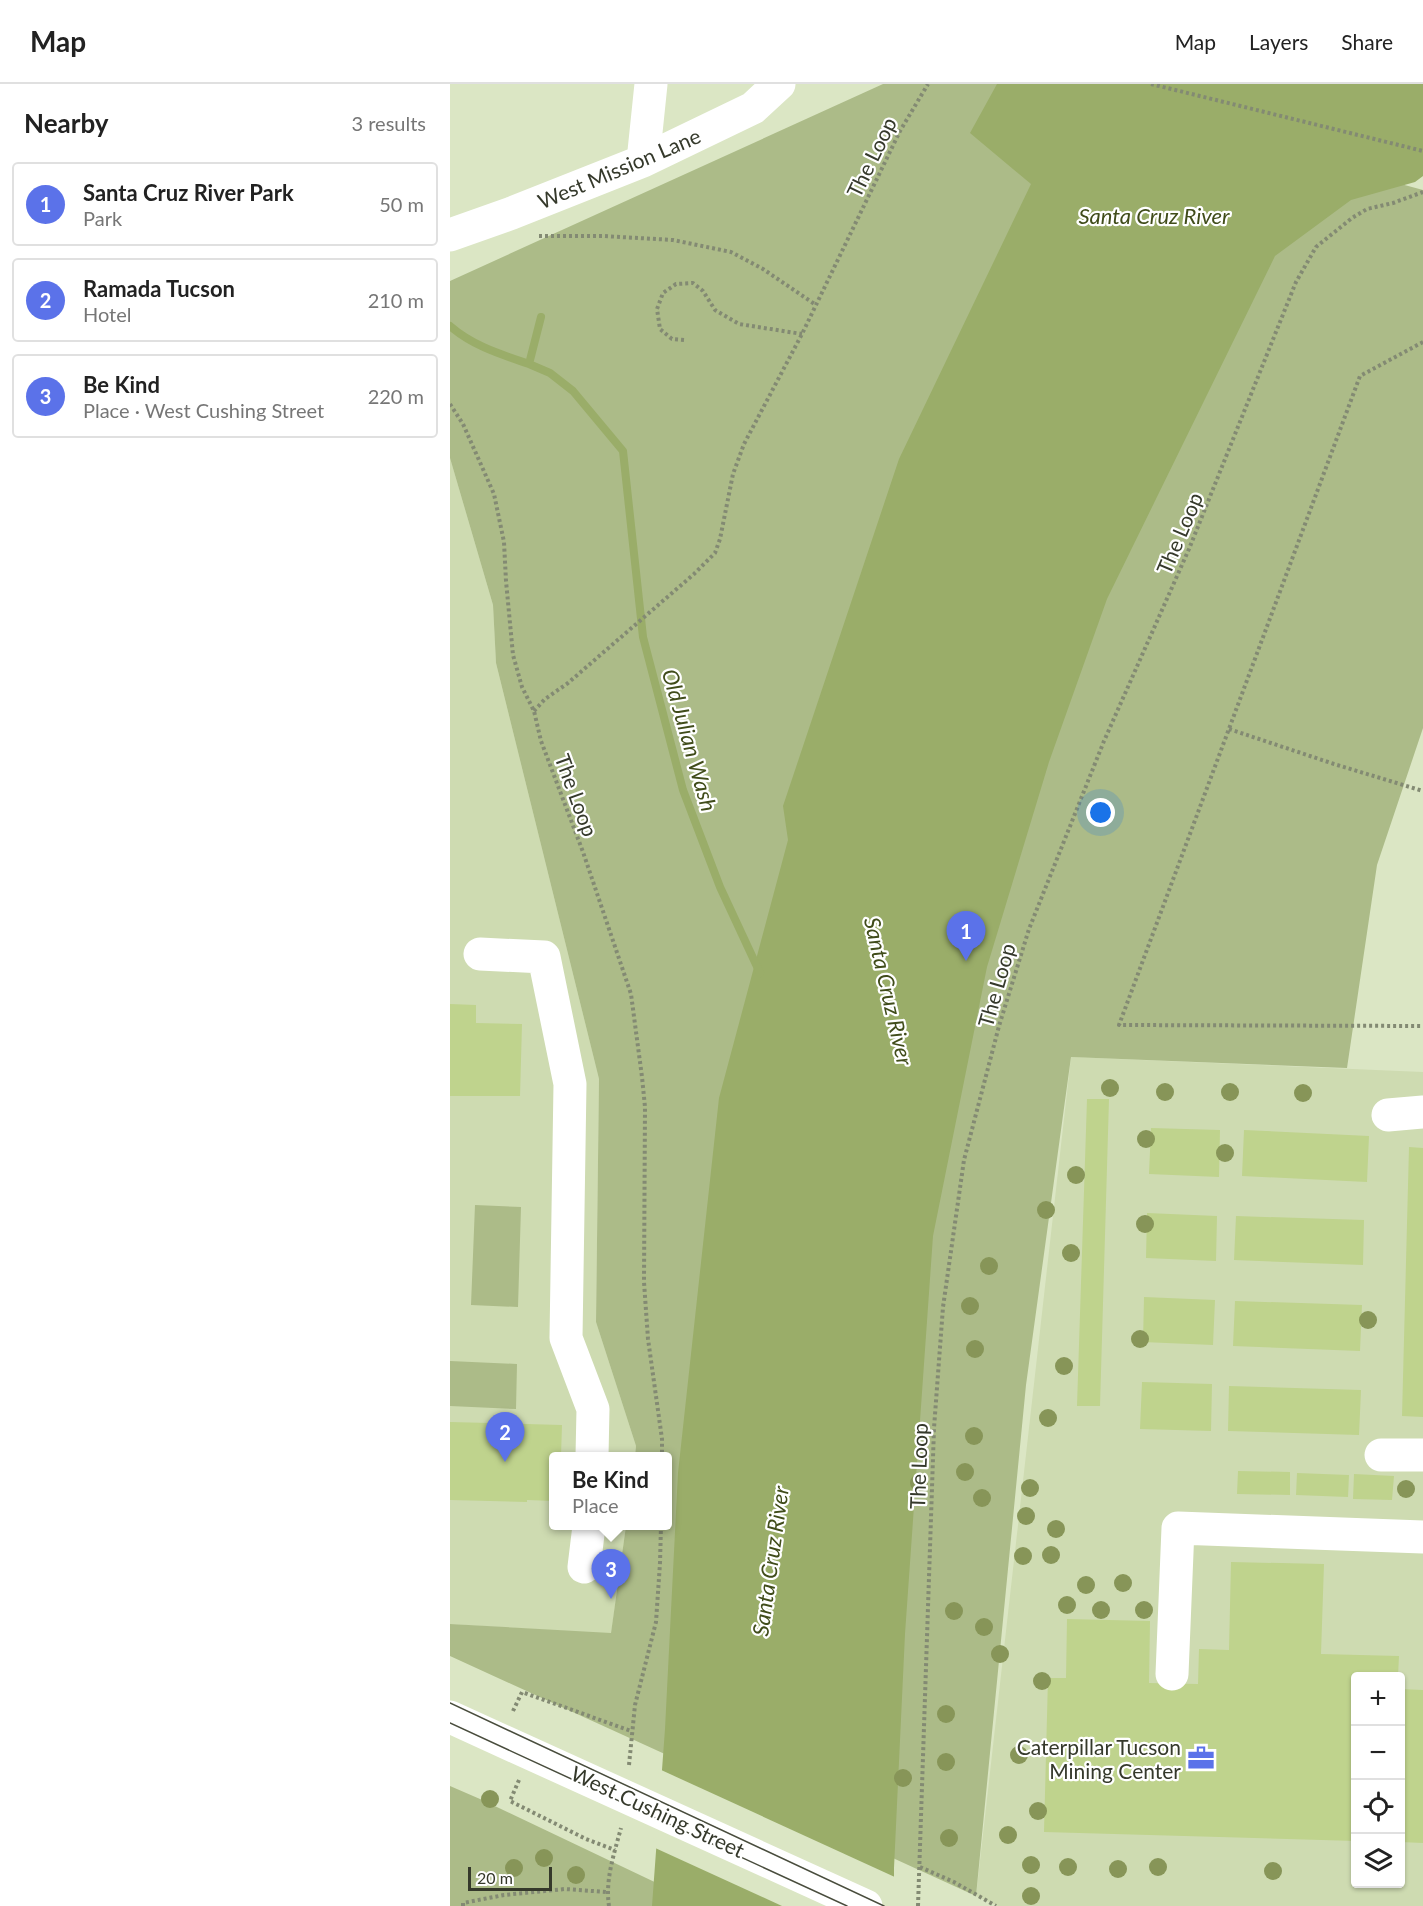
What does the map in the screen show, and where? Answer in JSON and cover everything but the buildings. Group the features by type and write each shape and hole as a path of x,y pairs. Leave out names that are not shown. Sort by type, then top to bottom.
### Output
{"street":[{"path":"643,161 651,84"},
{"name":"West Mission Lane","path":"450,235 643,161 753,108 779,84"},
{"path":"480,954 544,957 570,1084 566,1338 593,1409 592,1452"},
{"path":"1388,1115 1423,1112"},
{"path":"1381,1455 1423,1455"},
{"path":"1172,1674 1178,1527 1423,1537"},
{"path":"584,1567 589,1530"},
{"name":"West Cushing Street","path":"450,1717 866,1906"}],"path":[{"name":"The Loop","path":"534,711 545,699 694,574 715,553 726,515 733,474 744,444 802,334 900,130 928,84"},
{"path":"1151,84 1423,151"},
{"name":"The Loop","path":"918,1906 934,1428 943,1307 964,1160 1022,950 1104,741 1189,549 1244,416 1271,339 1296,282 1316,248 1352,218 1366,210 1423,192"},
{"path":"512,213 519,226 535,236 603,236 673,240 731,252 763,269 816,305"},
{"path":"684,340 672,339 660,329 657,309 663,293 676,284 693,283 703,291 715,310 739,324 802,334"},
{"path":"1423,342 1360,376 1119,1025 1423,1026"},
{"name":"The Loop","path":"450,404 467,432 494,494 504,542 513,655 522,687 534,711 541,741 583,852 631,994 643,1087 644,1282 648,1339 662,1452"},
{"path":"1229,729 1423,791"},
{"path":"628,1770 635,1706 656,1622 661,1530"},
{"path":"513,1711 522,1692 632,1732"},
{"path":"520,1780 510,1801 586,1839 615,1850"},
{"path":"609,1906 606,1892 621,1827"},
{"path":"920,1866 996,1906"},
{"path":"463,1906 463,1903 504,1895 565,1889 606,1892"}],"shaded area":[{"path":"883,84 1032,84 1423,190 1423,728 1377,865 1347,1068 1071,1057 1026,1385 976,1896 450,1656 450,1624 611,1633 625,1530 672,1530 672,1452 635,1452 636,1446 596,1322 599,1079 496,663 493,605 450,458 450,281"},
{"path":"450,458 493,605 496,663 599,1079 596,1322 636,1446 635,1452 549,1452 549,1530 625,1530 611,1634 450,1624"},
{"path":"1071,1057 1423,1072 1423,1906 998,1906 976,1896"},
{"path":"475,1205 521,1207 518,1307 471,1305"},
{"path":"450,1361 517,1364 516,1409 450,1406"},
{"path":"450,1786 480,1799 705,1906 450,1906"}],"water":[{"name":"Santa Cruz River","path":"997,84 1423,84 1423,176 1415,182 1351,200 1275,256 1107,599 1049,762 987,967 933,1236 905,1634 894,1906 652,1906 665,1729 678,1473 719,1098 788,840 783,806 899,459 1031,184 970,133"}],"pier":[{"path":"659,1769 897,1878 897,1906 782,1906 653,1847"}],"waterway":[{"name":"Old Julian Wash","path":"541,317 529,364 550,373 573,391 623,451 643,637 683,790 720,887 760,973"},
{"path":"450,326 477,344 529,364"}],"tram line":[{"path":"450,1703 884,1906"},
{"path":"450,1723 847,1906"}],"place":[{"name":"Santa Cruz River Park","path":"966,961"},
{"name":"Ramada Tucson","path":"505,1462"},
{"name":"Be Kind","path":"611,1599"},
{"name":"Caterpillar Tucson Mining Center","path":"1201,1758"}]}
